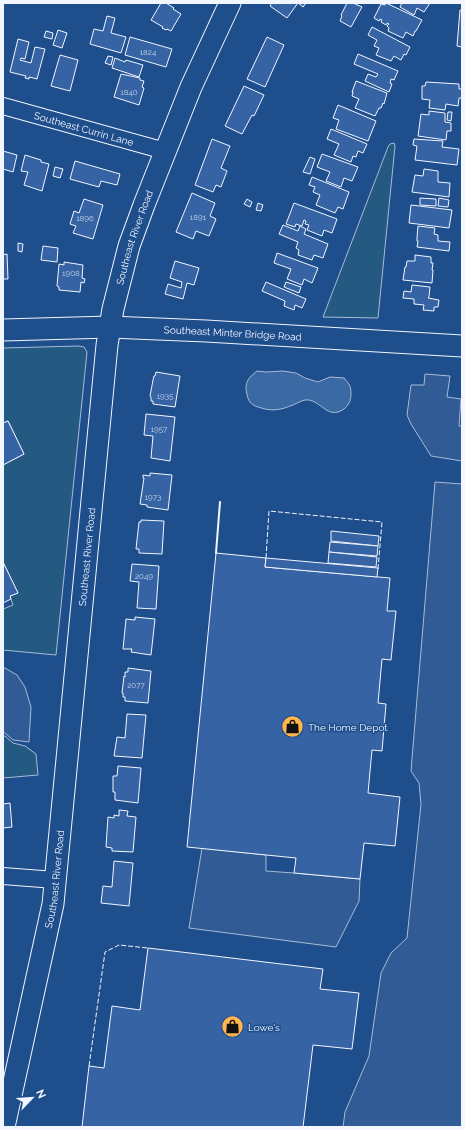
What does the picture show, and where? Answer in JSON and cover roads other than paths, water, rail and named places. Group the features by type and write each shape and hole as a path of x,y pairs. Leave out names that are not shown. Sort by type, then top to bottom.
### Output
{"main road":[{"name":"Southeast River Road","path":"4,1127 53,904 104,369 113,309 129,246 144,205 191,87 230,3"},
{"name":"Southeast Minter Bridge Road","path":"3,330 110,327 462,346"}],"street":[{"name":"Southeast Currin Lane","path":"3,106 165,151"},
{"path":"3,876 55,880"}],"place":[{"name":"The Home Depot","path":"292,727"},
{"name":"Lowe's","path":"232,1027"}]}
